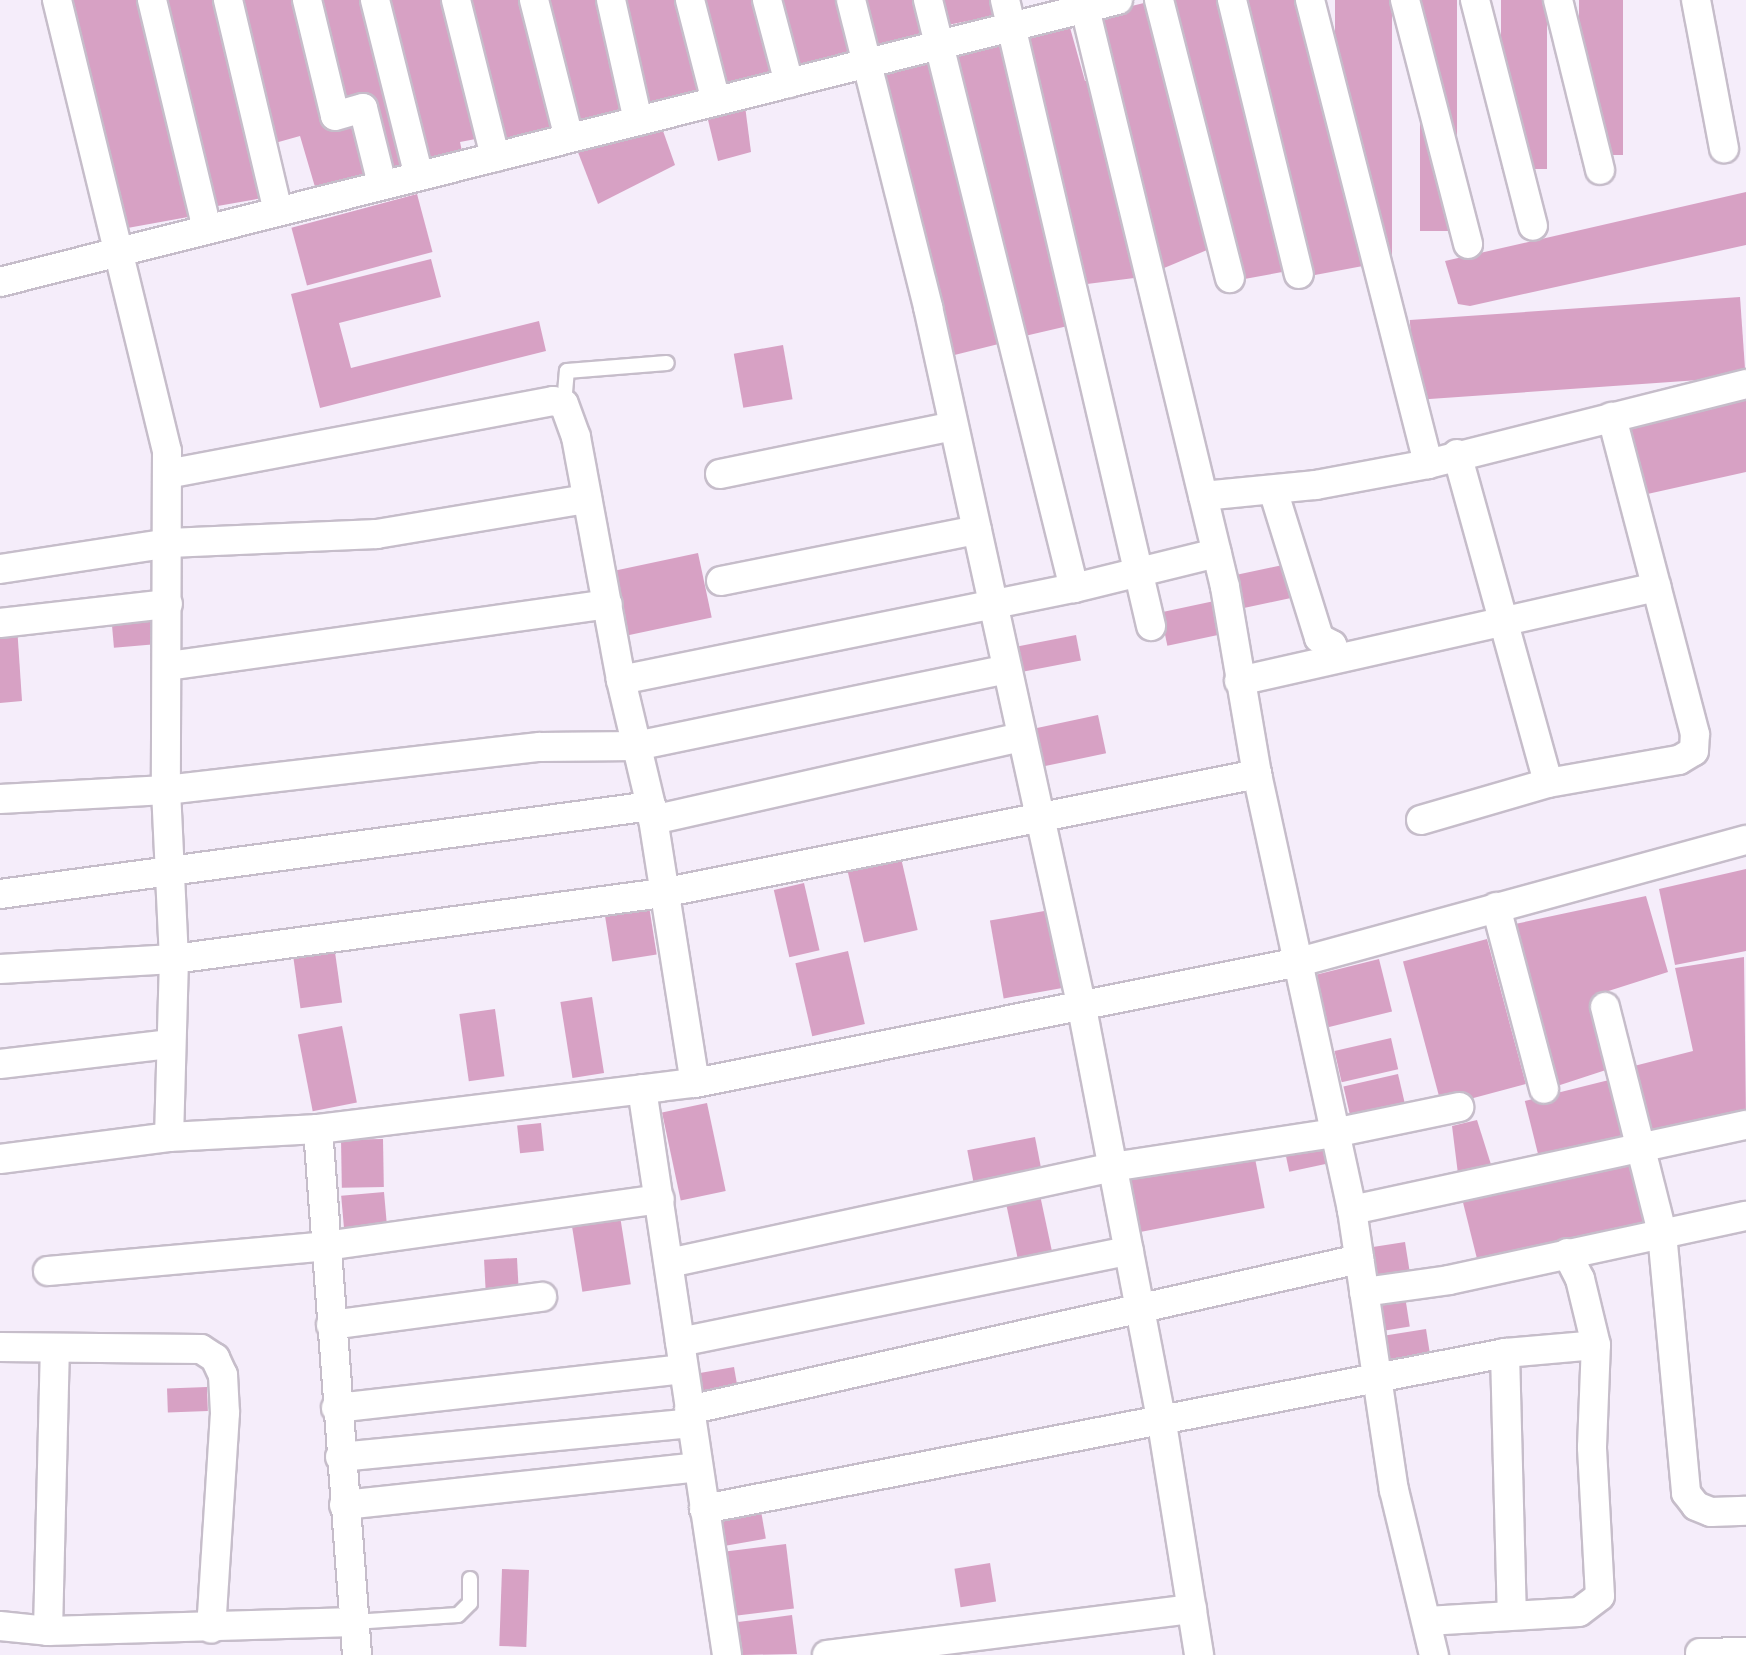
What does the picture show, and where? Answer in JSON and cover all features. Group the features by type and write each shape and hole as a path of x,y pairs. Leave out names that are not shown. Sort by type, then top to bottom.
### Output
{"street":[{"path":"57,0 167,451 166,790 174,959 169,1137"},
{"path":"152,0 207,229"},
{"path":"228,0 278,211"},
{"path":"307,0 335,116 363,108 382,184"},
{"path":"375,0 419,176"},
{"path":"456,0 495,157"},
{"path":"534,0 569,138"},
{"path":"611,0 638,121"},
{"path":"690,0 716,101"},
{"path":"767,0 789,83"},
{"path":"851,0 977,530 1082,1008 1161,1417 1199,1655"},
{"path":"928,0 1074,588"},
{"path":"1005,0 1151,626"},
{"path":"0,282 1012,28 1084,4 1118,0"},
{"path":"1159,0 1230,278"},
{"path":"1232,0 1299,274"},
{"path":"1310,0 1428,464"},
{"path":"1405,0 1468,244"},
{"path":"1475,0 1533,226"},
{"path":"1558,0 1600,170"},
{"path":"1696,0 1724,148"},
{"path":"1084,4 1217,553 1257,774 1352,1210 1394,1490 1434,1655"},
{"path":"1203,496 1273,490 1428,464 1457,454 1746,384"},
{"path":"167,474 553,401 564,404 576,437 621,680 652,813 695,1083"},
{"path":"1421,820 1548,783 1679,760 1694,751 1695,734 1612,417"},
{"path":"720,474 953,426"},
{"path":"1457,454 1507,622 1548,783"},
{"path":"1273,490 1319,638 1332,645 1337,658"},
{"path":"0,569 169,543 377,534 587,499"},
{"path":"721,581 977,530"},
{"path":"621,680 1074,588 1137,569 1217,553"},
{"path":"1239,681 1657,587"},
{"path":"0,623 168,604"},
{"path":"168,666 608,604"},
{"path":"0,799 166,790 540,747 636,746 1007,669"},
{"path":"0,894 170,868 652,813 1022,737"},
{"path":"0,969 174,959 667,892 1257,774"},
{"path":"0,1159 169,1137 318,1129 695,1083 1082,1008 1299,962 1746,840"},
{"path":"1496,907 1544,1089"},
{"path":"1605,1007 1638,1149 1662,1233 1686,1493 1696,1506 1711,1512 1746,1511"},
{"path":"0,1064 171,1044"},
{"path":"642,1089 727,1655"},
{"path":"669,1263 1112,1167 1334,1133 1459,1107"},
{"path":"1352,1210 1746,1125"},
{"path":"318,1129 336,1408 357,1655"},
{"path":"48,1271 326,1246 660,1199"},
{"path":"1364,1292 1449,1280 1746,1216"},
{"path":"336,1408 682,1355 1129,1251"},
{"path":"1427,1621 1579,1612 1600,1596 1592,1447 1596,1345 1580,1279 1567,1253"},
{"path":"340,1457 690,1416 1139,1305 1359,1259"},
{"path":"331,1325 542,1297"},
{"path":"704,1509 1161,1417 1377,1381 1505,1353 1596,1345"},
{"path":"0,1347 201,1349 215,1358 223,1375 225,1413 211,1629"},
{"path":"48,1631 55,1348"},
{"path":"1505,1353 1512,1615"},
{"path":"344,1505 697,1467"},
{"path":"827,1655 1192,1609"},
{"path":"0,1626 48,1631 211,1629 354,1622"},
{"path":"1700,1653 1746,1652"}],"lane":[{"path":"564,404 567,371 667,363"},
{"path":"354,1622 458,1615 470,1603 470,1579"}],"building":[{"path":"67,0 138,0 199,215 122,229"},
{"path":"158,0 220,0 268,197 212,207"},
{"path":"237,0 298,0 324,124 357,118 365,175 315,187 300,136 275,143"},
{"path":"313,0 371,0 409,162 382,170 366,104 339,110"},
{"path":"383,0 448,0 486,137 460,142 463,156 426,164"},
{"path":"463,0 528,0 562,131 500,149"},
{"path":"546,0 605,0 632,116 581,131"},
{"path":"620,0 683,0 706,97 648,112"},
{"path":"693,0 761,0 779,77 714,92"},
{"path":"771,0 844,0 859,58 790,74"},
{"path":"859,0 922,0 932,40 873,53"},
{"path":"937,0 993,0 997,15 943,26"},
{"path":"1163,0 1227,0 1293,270 1239,280"},
{"path":"1241,0 1299,0 1363,266 1315,275"},
{"path":"1335,0 1392,0 1392,255 1335,255"},
{"path":"1420,0 1457,0 1457,231 1420,231"},
{"path":"1501,0 1547,0 1547,169 1501,169"},
{"path":"1579,0 1623,0 1623,155 1579,155"},
{"path":"1152,1 1219,245 1157,271 1095,15"},
{"path":"1069,24 1085,81 1099,79 1150,276 1087,284 1025,38"},
{"path":"1004,40 1070,325 1017,338 951,52"},
{"path":"935,59 1006,342 946,357 876,74"},
{"path":"745,106 751,152 718,161 708,120"},
{"path":"662,128 675,165 598,204 574,142"},
{"path":"1746,192 1746,245 1470,306 1458,304 1445,261"},
{"path":"417,194 433,252 307,286 291,228"},
{"path":"431,259 441,297 339,323 351,368 539,321 546,351 320,408 291,294"},
{"path":"1740,297 1746,377 1415,400 1410,320"},
{"path":"783,345 793,399 743,408 734,354"},
{"path":"1746,390 1746,472 1643,495 1618,419"},
{"path":"698,553 712,618 625,636 611,572"},
{"path":"1292,563 1299,596 1240,609 1233,575"},
{"path":"1219,600 1226,633 1167,646 1160,612"},
{"path":"155,612 158,644 114,648 111,616"},
{"path":"17,626 22,701 0,703 0,627"},
{"path":"1076,635 1081,661 1020,672 1015,647"},
{"path":"1098,715 1106,753 1036,768 1028,730"},
{"path":"901,858 918,930 864,942 847,870"},
{"path":"1746,869 1746,951 1675,965 1659,889"},
{"path":"804,883 820,950 789,957 774,890"},
{"path":"1646,896 1668,972 1599,994 1612,1068 1551,1088 1515,924"},
{"path":"649,906 657,954 612,961 605,913"},
{"path":"1050,910 1064,988 1004,998 990,921"},
{"path":"1487,939 1526,1084 1442,1106 1403,962"},
{"path":"334,945 342,1002 300,1008 292,951"},
{"path":"848,951 865,1024 812,1036 795,963"},
{"path":"1744,957 1746,1119 1647,1140 1634,1066 1693,1051 1675,968"},
{"path":"1379,959 1392,1011 1324,1028 1311,976"},
{"path":"592,997 604,1073 572,1078 560,1002"},
{"path":"495,1009 504,1076 469,1081 459,1014"},
{"path":"342,1026 357,1103 313,1111 298,1035"},
{"path":"1391,1038 1398,1069 1342,1082 1334,1051"},
{"path":"1398,1074 1408,1117 1353,1129 1343,1087"},
{"path":"1617,1078 1633,1144 1541,1167 1525,1101"},
{"path":"707,1103 726,1191 681,1201 662,1113"},
{"path":"1477,1120 1494,1174 1459,1182 1452,1126"},
{"path":"541,1123 544,1151 520,1153 517,1126"},
{"path":"1035,1137 1043,1180 976,1193 967,1150"},
{"path":"1332,1137 1337,1161 1289,1172 1284,1147"},
{"path":"383,1139 384,1187 342,1188 341,1140"},
{"path":"1253,1148 1265,1208 1131,1234 1119,1174"},
{"path":"1632,1157 1649,1227 1480,1269 1462,1199"},
{"path":"384,1192 387,1228 344,1232 341,1196"},
{"path":"1040,1195 1052,1253 1018,1260 1006,1202"},
{"path":"620,1216 631,1284 582,1292 572,1224"},
{"path":"1405,1242 1410,1273 1371,1279 1366,1248"},
{"path":"517,1258 519,1296 486,1298 484,1260"},
{"path":"1404,1290 1410,1327 1379,1331 1373,1295"},
{"path":"1426,1329 1431,1362 1386,1369 1381,1336"},
{"path":"734,1367 738,1389 702,1395 699,1373"},
{"path":"207,1387 208,1411 168,1412 167,1388"},
{"path":"761,1511 766,1539 725,1546 721,1518"},
{"path":"786,1544 794,1609 735,1616 727,1551"},
{"path":"990,1563 996,1602 961,1607 954,1569"},
{"path":"502,1569 529,1570 526,1647 499,1646"},
{"path":"792,1615 797,1654 743,1655 738,1622"}]}
